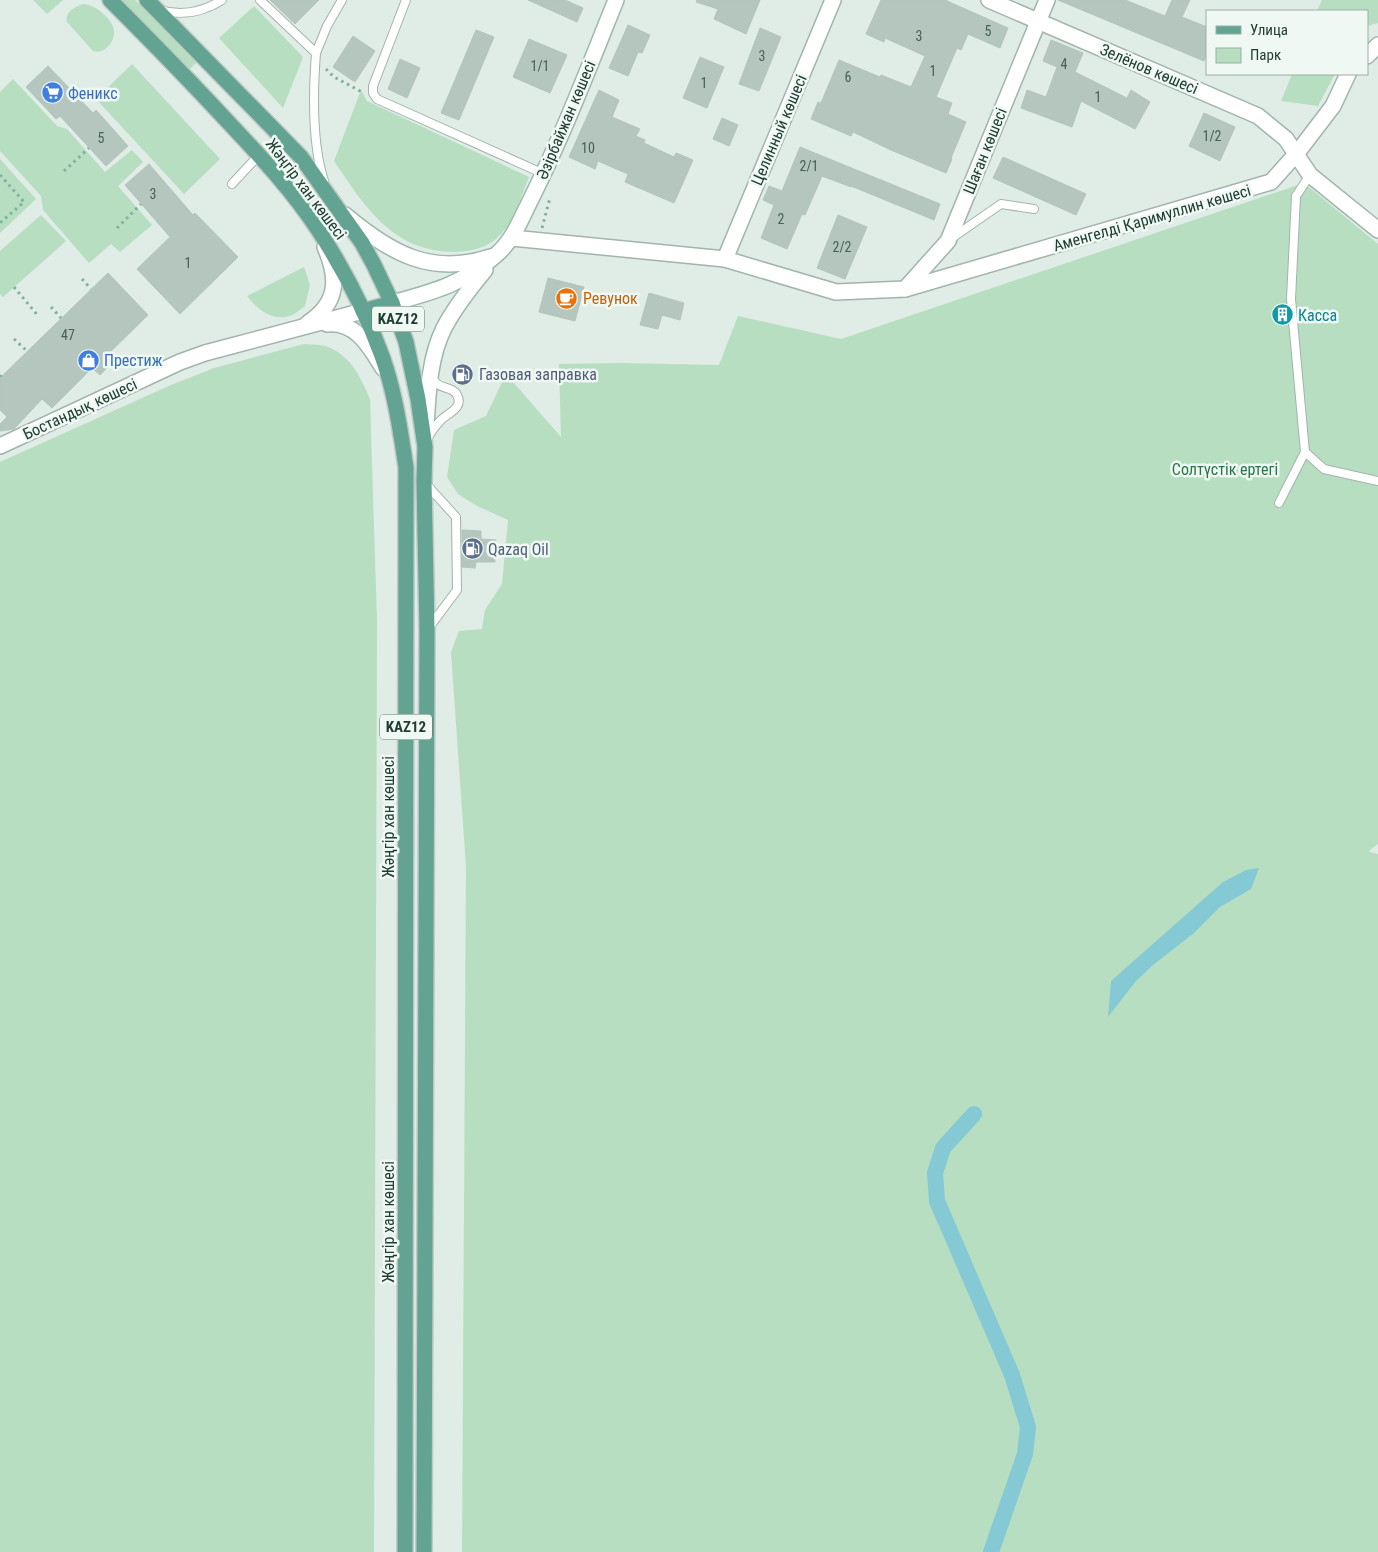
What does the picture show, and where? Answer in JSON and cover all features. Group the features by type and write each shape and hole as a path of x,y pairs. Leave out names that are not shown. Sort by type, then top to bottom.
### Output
{"main road":[{"name":"Жәңгір хан көшесі","path":"110,0 260,155 317,228 335,256 363,311 382,356 398,416 406,467 405,1552"},
{"name":"Жәңгір хан көшесі","path":"151,4 301,157 362,243 392,303 406,342 418,399 425,447 427,630 424,1552"},
{"path":"194,86 214,67"},
{"path":"363,311 392,303"}],"street":[{"name":"Әзірбайжан көшесі","path":"498,254 512,238 544,174 616,0"},
{"name":"Целинный көшесі","path":"725,259 833,0"},
{"name":"Зелёнов көшесі","path":"990,0 1258,116 1286,139 1310,175 1378,230"},
{"name":"Шаған көшесі","path":"905,290 948,240 1047,0"},
{"path":"1368,55 1378,45"},
{"name":"Аменгелді Қаримуллин көшесі","path":"905,290 1271,182 1297,154 1333,106 1348,75"},
{"path":"334,204 375,239 409,257 427,262 446,264 465,263 498,254"},
{"path":"303,327 318,316 330,300 334,281 330,260 317,228"},
{"path":"512,238 725,259 836,292 905,290"},
{"path":"392,303 460,282 498,254"},
{"path":"425,447 428,389 433,358 444,328 462,300 498,254"},
{"path":"303,327 363,311"},
{"path":"303,327 334,323 351,328 366,342 389,378"},
{"name":"Бостандық көшесі","path":"0,446 180,362 205,353 303,327"}],"lane":[{"path":"151,4 172,13 186,13 214,5 222,0"},
{"path":"260,0 316,57"},
{"path":"334,204 320,168 316,135 314,80 316,57 327,26 342,0"},
{"path":"406,0 373,86 373,92 377,99 544,174"},
{"path":"232,184 260,155"},
{"path":"1280,503 1305,452 1291,299 1296,196 1310,175"},
{"path":"948,240 1001,204 1034,209"},
{"path":"425,447 428,436 434,427 455,409 459,402 455,392 434,382 432,379 432,367"},
{"path":"1305,452 1324,469 1378,481"},
{"path":"424,481 456,517 457,590 427,630"}],"path":[{"path":"316,57 334,77 377,99"},
{"path":"64,171 89,148"},
{"path":"0,175 24,202 0,223"},
{"path":"117,228 141,204"},
{"path":"82,279 91,289"},
{"path":"14,287 39,317"},
{"path":"50,307 61,318"},
{"path":"14,340 27,352"}],"green space":[{"path":"33,0 63,0 47,14"},
{"path":"122,0 135,0 196,63 190,69"},
{"path":"1322,0 1378,0 1378,23 1368,26 1368,10 1317,10"},
{"path":"83,4 92,6 102,12 113,25 114,34 111,43 101,51 93,51 67,22 67,15 71,10"},
{"path":"254,6 303,57 283,108 219,38"},
{"path":"132,64 220,159 184,194 96,99"},
{"path":"1292,75 1334,75 1318,106 1281,101"},
{"path":"13,79 57,126 67,129 105,172 132,150 143,162 118,186 152,225 120,252 111,244 89,263 43,210 41,196 0,151 0,92"},
{"path":"361,90 367,101 529,177 514,215 505,229 495,239 485,246 468,251 433,250 414,244 398,235 383,224 370,210 357,195 334,161"},
{"path":"0,159 36,199 0,233"},
{"name":"Солтүстік ертегі","path":"1304,183 1378,244 1378,844 1369,852 1378,854 1378,1552 462,1552 466,867 451,652 459,631 482,629 485,610 502,584 508,520 477,506 458,494 447,477 454,430 486,416 506,374 561,437 559,364 719,365 738,316 841,339"},
{"path":"41,215 66,241 3,297 0,294 0,251"},
{"path":"304,267 310,285 305,306 292,315 285,317 272,316 256,306 247,296"},
{"path":"304,344 325,346 343,356 354,368 370,399 377,621 374,1552 0,1552 0,462 171,385 214,368"}],"water":[{"path":"1259,868 1251,889 1220,907 1194,933 1153,965 1136,981 1108,1017 1111,981 1223,882 1246,870"}],"building":[{"path":"270,0 319,0 295,24"},
{"path":"528,0 565,0 583,8 577,22"},
{"path":"697,0 760,0 746,34 714,19 718,9 696,2"},
{"path":"881,0 945,0 1008,28 1000,48 968,34 961,50 957,48 936,97 952,103 948,114 966,122 946,173 853,132 851,136 811,119 818,102 821,103 839,60 880,77 881,75 911,87 925,56 885,38 884,42 866,34"},
{"path":"1058,0 1125,0 1165,16 1172,0 1190,0 1182,17 1206,27 1206,56 1204,61"},
{"path":"628,25 650,35 642,53 638,52 628,76 609,68"},
{"path":"760,28 781,37 759,91 739,84"},
{"path":"476,30 494,37 459,120 441,113"},
{"path":"353,36 375,51 355,82 333,67"},
{"path":"529,39 567,55 550,93 513,77"},
{"path":"1051,40 1083,53 1075,72 1127,98 1131,90 1150,102 1135,129 1081,101 1072,127 1021,108 1027,90 1046,97 1057,67 1043,61"},
{"path":"700,57 724,67 707,108 683,98"},
{"path":"400,59 420,68 407,98 388,89"},
{"path":"48,66 93,113 96,110 128,146 106,166 60,116 56,119 26,87"},
{"path":"599,90 619,100 612,117 640,129 636,136 645,140 644,143 674,157 676,153 693,160 674,203 625,182 628,174 598,161 595,169 569,157"},
{"path":"1204,113 1235,127 1220,161 1189,146"},
{"path":"722,118 738,125 729,146 713,139"},
{"path":"800,147 940,204 934,220 822,176 805,215 802,214 787,249 761,238 774,205 763,200 769,186 782,191"},
{"path":"1003,157 1086,194 1076,215 993,178"},
{"path":"149,164 193,215 195,213 238,257 180,314 137,269 170,237 125,185"},
{"path":"838,215 867,227 845,279 817,268"},
{"path":"108,273 148,315 103,359 110,365 100,375 92,368 52,408 42,399 14,429 0,431 0,424 7,417 0,410 0,378"},
{"path":"548,278 584,287 575,321 539,312"},
{"path":"649,293 684,303 680,320 662,315 658,329 640,325"},
{"path":"462,530 481,531 481,539 496,540 495,562 476,562 475,568 462,567"}],"waterway":[{"path":"974,1114 943,1148 935,1173 937,1201 1012,1375 1028,1427 1025,1454 991,1552"}],"place":[{"name":"Феникс","path":"52,93"},
{"name":"Ревунок","path":"567,298"},
{"name":"Касса","path":"1282,315"},
{"name":"Престиж","path":"88,360"},
{"name":"Газовая заправка","path":"463,374"},
{"name":"Qazaq Oil","path":"472,549"}]}
